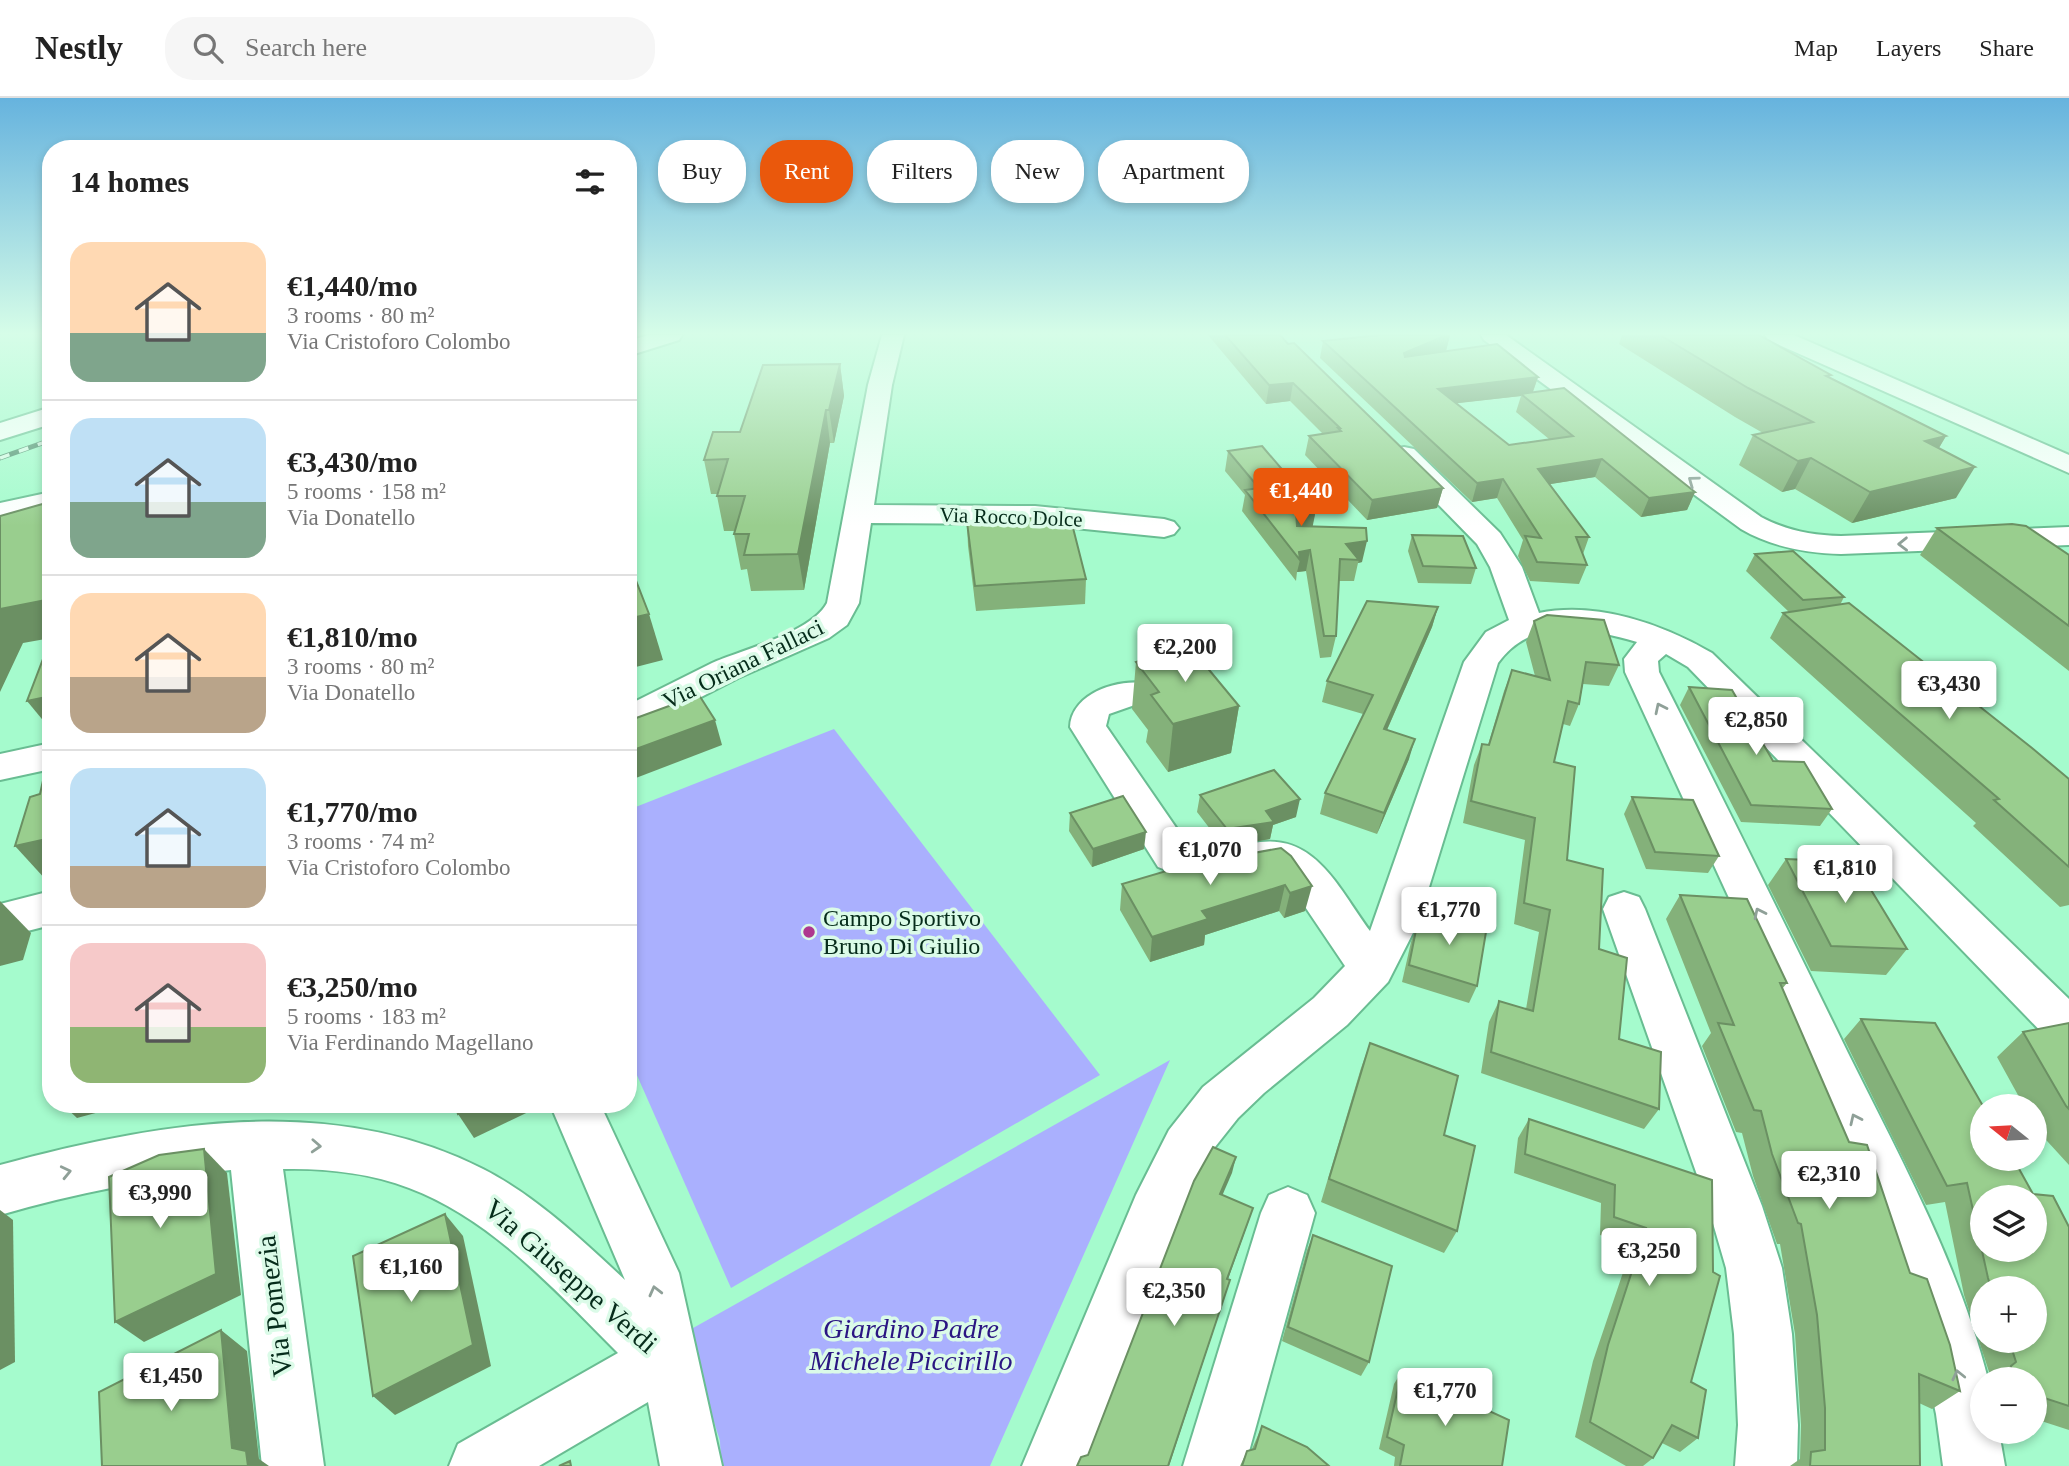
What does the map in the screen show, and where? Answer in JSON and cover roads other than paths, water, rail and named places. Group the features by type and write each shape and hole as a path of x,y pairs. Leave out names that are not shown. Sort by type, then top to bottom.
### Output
{"street":[{"name":"Via Oriana Fallaci","path":"637,715 726,670 810,635 830,623 843,603 876,399"},
{"path":"1580,399 1751,523 1774,535 1838,545 2069,536"},
{"path":"1922,399 2068,465"},
{"path":"0,432 42,418"},
{"path":"1385,436 1489,539 1506,567 1527,625"},
{"path":"0,512 42,503"},
{"name":"Via Rocco Dolce","path":"858,514 1035,515 1164,528"},
{"path":"2012,539 2046,562"},
{"path":"1052,1466 1170,1177 1198,1130 1232,1092 1330,1014 1372,969 1396,923 1485,654 1499,638 1527,625 1561,621 1599,622 1632,629 1690,653 1718,675 2069,1029"},
{"path":"1667,642 1647,651 1641,659 1642,672 1770,937 1929,1282 1954,1355 1974,1466"},
{"path":"1136,692 1093,708 1089,714 1088,727 1173,856 1193,867 1204,869 1217,869 1265,856 1278,856 1291,861 1302,869 1372,969"},
{"path":"0,768 42,758"},
{"path":"1625,909 1735,1206 1754,1268 1763,1334 1768,1425 1766,1466"},
{"path":"0,921 42,910"},
{"path":"480,1466 666,1358 657,1295 644,1254 579,1113"},
{"name":"Via Giuseppe Verdi","path":"0,1190 62,1173 138,1158 254,1146 311,1146 367,1152 400,1160 455,1182 483,1199 555,1256 666,1358 679,1403 691,1466"},
{"name":"Via Pomezia","path":"254,1146 293,1466"},
{"path":"1214,1466 1288,1213"}],"railway":[{"path":"0,458 42,443"}],"place":[{"name":"Campo Sportivo Bruno Di Giulio","path":"809,932"}],"park label":[{"name":"Giardino Padre Michele Piccirillo","path":"911,1344"}]}
